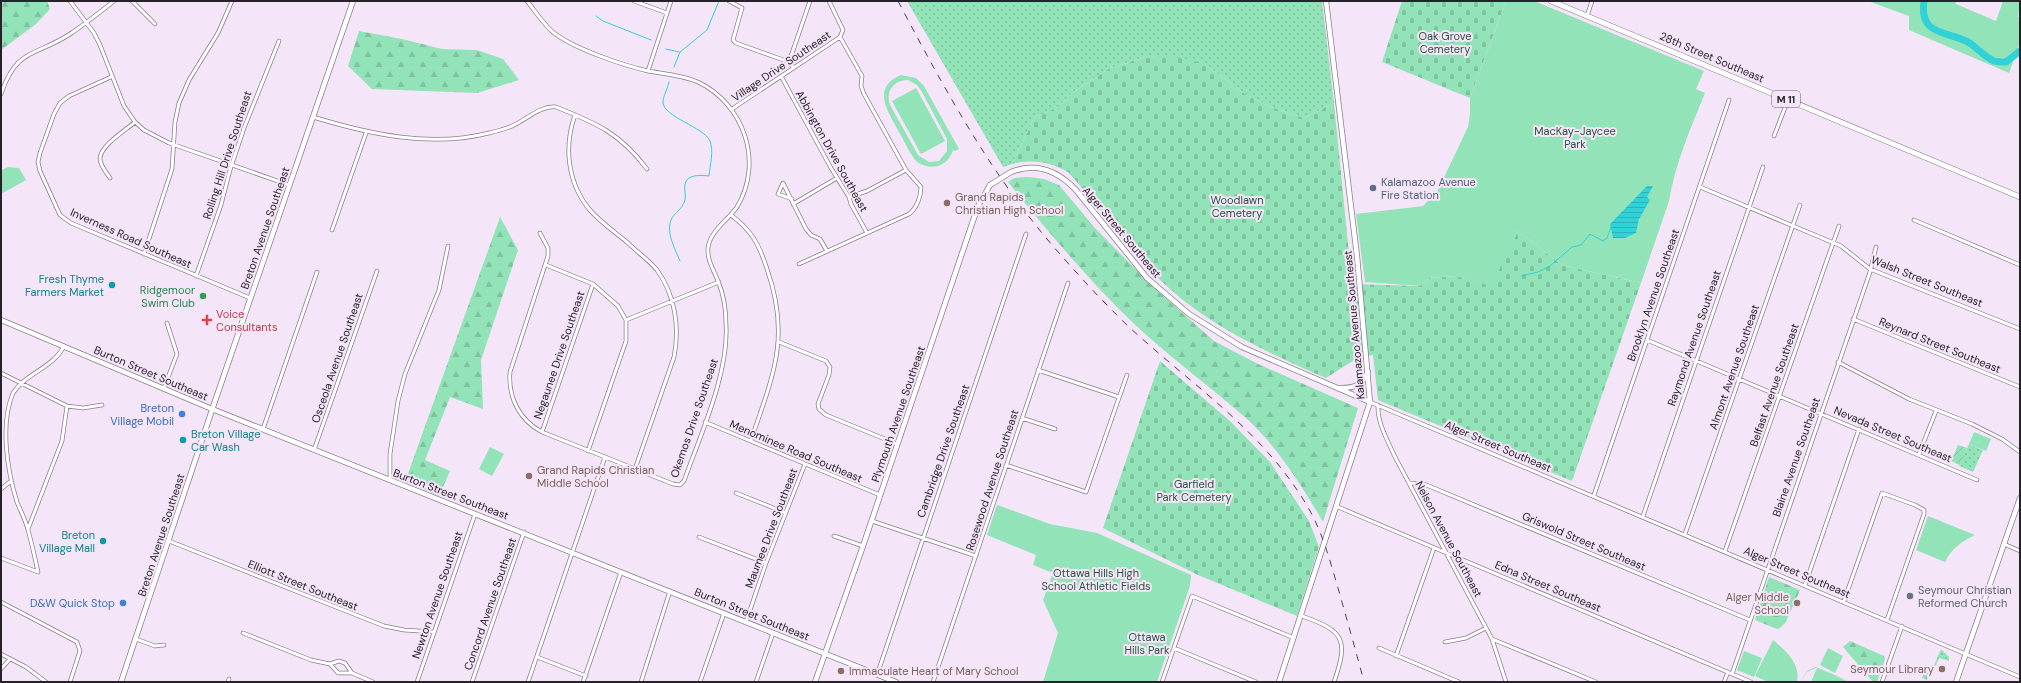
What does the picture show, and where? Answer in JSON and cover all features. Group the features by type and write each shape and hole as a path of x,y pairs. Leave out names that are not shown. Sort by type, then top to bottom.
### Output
{"main road":[{"name":"Breton Avenue Southeast","path":"121,682 212,409 353,1"},
{"name":"Kalamazoo Avenue Southeast","path":"1279,682 1338,507 1370,402 1369,371 1357,256 1326,1"},
{"name":"28th Street Southeast","path":"1551,1 2020,197"},
{"name":"Plymouth Avenue Southeast","path":"815,682 872,521 978,206 990,185 1011,172 1019,169"},
{"name":"Alger Street Southeast","path":"1019,169 1043,169 1064,178 1076,190 1147,278 1166,296 1203,324 1258,354 1370,402"},
{"name":"Burton Street Southeast","path":"1,320 212,409 622,571 896,682"},
{"path":"1339,388 1351,388 1358,386 1363,382 1369,371"},
{"path":"1956,682 2020,498"}],"street":[{"path":"70,1 86,22 100,45 111,77 124,106 135,122 152,135 174,145 289,185"},
{"path":"1,94 14,67 22,58 31,52 69,35 114,1"},
{"path":"132,1 155,24"},
{"path":"144,254 172,169 174,122 184,91 218,33 232,1"},
{"name":"Okemos Drive Southeast","path":"527,1 545,25 562,38 620,63 648,71 678,75 698,82 718,95 732,109 746,139 749,168 742,196 730,215 716,231 709,244 709,259 719,282 725,308 726,346 720,374 705,422 684,481 680,485 673,484 636,469"},
{"path":"634,1 667,13"},
{"path":"648,71 671,1"},
{"path":"729,1 742,8 733,40 736,43 789,62 794,68"},
{"path":"789,62 810,1"},
{"name":"Village Drive Southeast","path":"732,109 840,38 844,30 829,1"},
{"path":"1587,16 1592,1"},
{"name":"Village Drive Southeast","path":"840,38 862,76 861,86 864,94 906,170 921,187 921,191 913,212 867,233"},
{"name":"Rolling Hill Drive Southeast","path":"196,276 221,204 231,165 259,87 279,41"},
{"name":"Abbington Drive Southeast","path":"781,76 849,197 851,204 867,233"},
{"name":"Inverness Road Southeast","path":"111,77 69,96 60,103 54,114 38,162 40,171 60,214 71,223 250,298"},
{"name":"Brooklyn Avenue Southeast","path":"1594,495 1729,100"},
{"path":"1774,136 1788,100"},
{"path":"313,117 366,133 427,138 478,136 513,126 550,106 576,114 612,133 625,143 647,169"},
{"path":"540,233 548,248 546,265 513,364 510,380 513,399 520,414 542,432 636,469 676,349 676,320 672,302 656,269 589,209 577,189 568,152 570,130 576,114"},
{"path":"110,178 102,166 100,158 104,149 135,122"},
{"path":"332,230 366,133"},
{"name":"Raymond Avenue Southeast","path":"1643,516 1763,167"},
{"path":"849,197 867,192 906,170"},
{"path":"793,204 838,178"},
{"path":"792,199 778,194 783,182 791,196 792,199 793,204 806,229 811,235 820,239 827,251"},
{"name":"Walsh Street Southeast","path":"1700,187 1846,249 1870,269 2020,328"},
{"name":"Almont Avenue Southeast","path":"1685,534 1800,205"},
{"path":"730,215 744,226 758,245 776,295 779,322 779,342 767,394 751,440"},
{"path":"1914,220 2020,265"},
{"name":"Belfast Avenue Southeast","path":"1725,551 1839,226"},
{"path":"799,264 867,233"},
{"name":"Cambridge Drive Southeast","path":"877,674 1026,234"},
{"path":"390,480 390,454 398,401 405,374 439,290 448,246"},
{"name":"Blaine Avenue Southeast","path":"1724,682 1730,673 1750,620 1870,269 1876,247"},
{"path":"546,265 593,284 618,306 626,320 626,341 588,450"},
{"name":"Osceola Avenue Southeast","path":"314,450 377,271"},
{"path":"263,429 317,272"},
{"path":"626,320 719,282"},
{"name":"Negaunee Drive Southeast","path":"542,432 593,284"},
{"name":"Rosewood Avenue Southeast","path":"933,682 1068,284"},
{"name":"Reynard Street Southeast","path":"1853,319 2020,387"},
{"path":"164,388 177,354 167,323"},
{"name":"Nevada Street Southeast","path":"1647,340 1780,395 1976,480"},
{"path":"779,342 826,361 830,367 829,375 818,404 819,409 826,415 897,444"},
{"path":"1,558 38,572 28,529 11,481 4,441 4,419 8,401 21,383 52,362 64,346"},
{"path":"1838,362 1892,391 1936,411 1972,424 2002,439 2020,452"},
{"path":"1038,370 1119,397"},
{"path":"1,372 67,406 83,408 102,405"},
{"path":"1006,465 1086,492 1127,375"},
{"name":"Alger Street Southeast","path":"1370,402 1767,568 2020,677"},
{"name":"Nelson Avenue Southeast","path":"1378,405 1378,411 1387,439 1492,639 1506,682"},
{"path":"28,529 62,441 67,406"},
{"path":"1918,454 1936,411"},
{"path":"1022,418 1055,429"},
{"name":"Menominee Road Southeast","path":"705,422 880,495"},
{"path":"1805,585 1859,429"},
{"path":"528,682 605,457"},
{"name":"Maumee Drive Southeast","path":"746,622 766,563 805,464"},
{"path":"1,489 11,481"},
{"name":"Griswold Street Southeast","path":"1410,483 1424,484 1750,620"},
{"path":"736,493 786,513"},
{"path":"1844,602 1882,493 1915,505 1924,510 1887,620"},
{"name":"Edna Street Southeast","path":"1338,507 1751,682"},
{"name":"Newton Avenue Southeast","path":"416,682 475,513"},
{"path":"872,521 976,556"},
{"name":"Concord Avenue Southeast","path":"472,682 524,532"},
{"path":"834,536 863,546"},
{"path":"699,537 766,563"},
{"name":"Elliott Street Southeast","path":"169,541 384,626 404,630 434,632"},
{"path":"2004,544 2020,551"},
{"path":"1396,656 1434,548"},
{"path":"583,682 622,571"},
{"path":"641,682 670,591"},
{"path":"1162,682 1192,596 1294,638"},
{"path":"1,602 77,642 80,651 70,682"},
{"path":"700,682 724,613"},
{"path":"1302,616 1331,628 1339,638 1343,649 1341,664 1334,682"},
{"path":"1882,682 1902,626"},
{"path":"1445,642 1466,638 1486,628"},
{"path":"756,682 773,632"},
{"path":"243,633 307,658 330,664 341,661 348,666 352,673"},
{"path":"136,639 155,646 164,645"},
{"path":"1492,639 1596,682"},
{"path":"1174,648 1256,682"},
{"path":"1379,648 1459,682"},
{"path":"1,654 26,667 46,682"},
{"path":"537,657 586,676"},
{"path":"1,669 10,659"},
{"path":"330,664 338,673 352,673 373,682"}],"green space":[{"path":"1,1 47,1 50,9 36,24 1,50"},
{"path":"907,1 1322,1 1334,103 1304,118 1271,107 1245,94 1204,64 1149,56 1110,68 1072,93 1058,107 1034,118 1012,164 1003,167"},
{"name":"Oak Grove Cemetery","path":"1402,1 1506,1 1470,98 1382,62"},
{"name":"MacKay-Jaycee Park","path":"1506,1 1534,1 1704,71 1696,89 1705,93 1679,160 1669,201 1641,283 1562,265 1518,231 1491,286 1457,276 1429,278 1420,286 1365,282 1356,214 1423,206 1437,192 1468,127 1470,98"},
{"path":"1868,1 1955,1 1956,4 1996,21 2003,1 2020,1 2018,17 2020,18 2020,42 2009,73 1909,30 1909,16"},
{"path":"359,31 402,39 442,49 477,50 503,59 519,80 477,93 372,89 348,66"},
{"name":"Woodlawn Cemetery","path":"1149,56 1182,58 1204,64 1245,94 1271,107 1304,118 1334,103 1352,284 1420,286 1429,278 1457,276 1490,285 1518,231 1562,265 1641,283 1572,481 1378,400 1373,355 1359,357 1326,378 1281,358 1238,336 1196,310 1159,279 1135,253 1068,172 1041,162 1020,162 1012,164 1034,118 1058,107 1072,93 1110,68"},
{"path":"901,75 916,78 924,86 959,149 955,151 953,150 951,156 943,164 933,167 922,165 917,162 912,155 887,109 884,94 886,87 892,80","holes":["903,80 908,80 917,85 947,139 947,151 939,161 929,162 918,155 890,105 889,95 895,84"]},
{"path":"916,88 945,141 921,154 892,101"},
{"path":"8,167 19,168 26,180 1,194 2,170"},
{"path":"1028,177 1044,179 1059,185 1095,228 1153,287 1214,341 1258,364 1358,408 1323,522 1288,467 1257,429 1231,405 1128,318 1051,234 1008,182 1014,178"},
{"path":"500,217 518,250 481,360 483,409 450,397 425,460 450,471 439,496 405,482"},
{"name":"Garfield Park Cemetery","path":"1160,361 1230,421 1270,462 1309,521 1319,547 1297,616 1198,575 1103,528"},
{"path":"1974,432 1991,439 1986,451 1969,444"},
{"path":"1969,444 1983,450 1973,472 1959,466"},
{"path":"1958,445 1967,448 1960,465 1951,461"},
{"path":"490,447 504,454 492,476 479,469"},
{"name":"Ottawa Hills High School Athletic Fields","path":"997,505 1050,524 1097,533 1191,575 1190,586 1157,682 1043,682 1058,633 1043,600 1053,573 1033,565 1036,555 987,535"},
{"path":"1928,516 1975,535 1957,546 1945,562 1916,550"},
{"path":"1769,577 1800,590 1786,622 1777,629 1755,620"},
{"path":"1773,640 1787,653 1795,664 1798,675 1797,682 1768,682 1755,676"},
{"path":"1850,641 1884,656 1885,659 1877,682 1873,682 1843,647"},
{"path":"1828,648 1843,656 1835,673 1820,665"},
{"path":"1941,649 1949,657 1949,661 1939,658 1932,674 1928,675 1927,680 1922,678 1926,667 1932,670"},
{"path":"1744,651 1762,658 1754,677 1737,670"},
{"path":"1816,667 1852,682 1831,674 1849,682 1811,682 1816,668 1807,672 1800,682 1807,671"}],"water":[{"path":"1647,186 1653,186 1647,197 1650,200 1639,219 1636,233 1625,238 1613,238 1610,224"}],"waterway":[{"path":"674,67 680,52 707,30 719,1"},
{"path":"1924,1 1924,12 1926,20 1930,26 1942,33 1966,41 1990,59 1997,62 2006,62 2020,51"},
{"path":"596,16 603,21 651,40"},
{"path":"666,49 679,52"},
{"path":"669,82 663,100 665,107 676,117 706,136 710,141 712,149 709,176 702,175 688,178 685,184 684,203 671,220 670,236 680,261"},
{"path":"1521,276 1538,272 1550,266 1572,247 1581,245 1590,234 1603,241 1607,238 1611,227"}],"railway":[{"path":"898,1 971,132 1012,194 1035,224 1093,291 1129,327 1203,390 1249,433 1271,456 1291,481 1314,518 1322,538 1338,588 1364,682"}],"place":[{"name":"Kalamazoo Avenue Fire Station","path":"1373,188"},
{"name":"Grand Rapids Christian High School","path":"947,203"},
{"name":"Fresh Thyme Farmers Market","path":"112,285"},
{"name":"Ridgemoor Swim Club","path":"203,296"},
{"name":"Voice Consultants","path":"207,320"},
{"name":"Breton Village Mobil","path":"182,414"},
{"name":"Breton Village Car Wash","path":"183,440"},
{"name":"Grand Rapids Christian Middle School","path":"529,476"},
{"name":"Breton Village Mall","path":"103,541"},
{"name":"Seymour Christian Reformed Church","path":"1910,596"},
{"name":"D&W Quick Stop","path":"123,603"},
{"name":"Alger Middle School","path":"1797,603"},
{"name":"Seymour Library","path":"1942,669"},
{"name":"Immaculate Heart of Mary School","path":"841,671"}],"park label":[{"name":"Ottawa Hills Park","path":"1147,643"}]}
